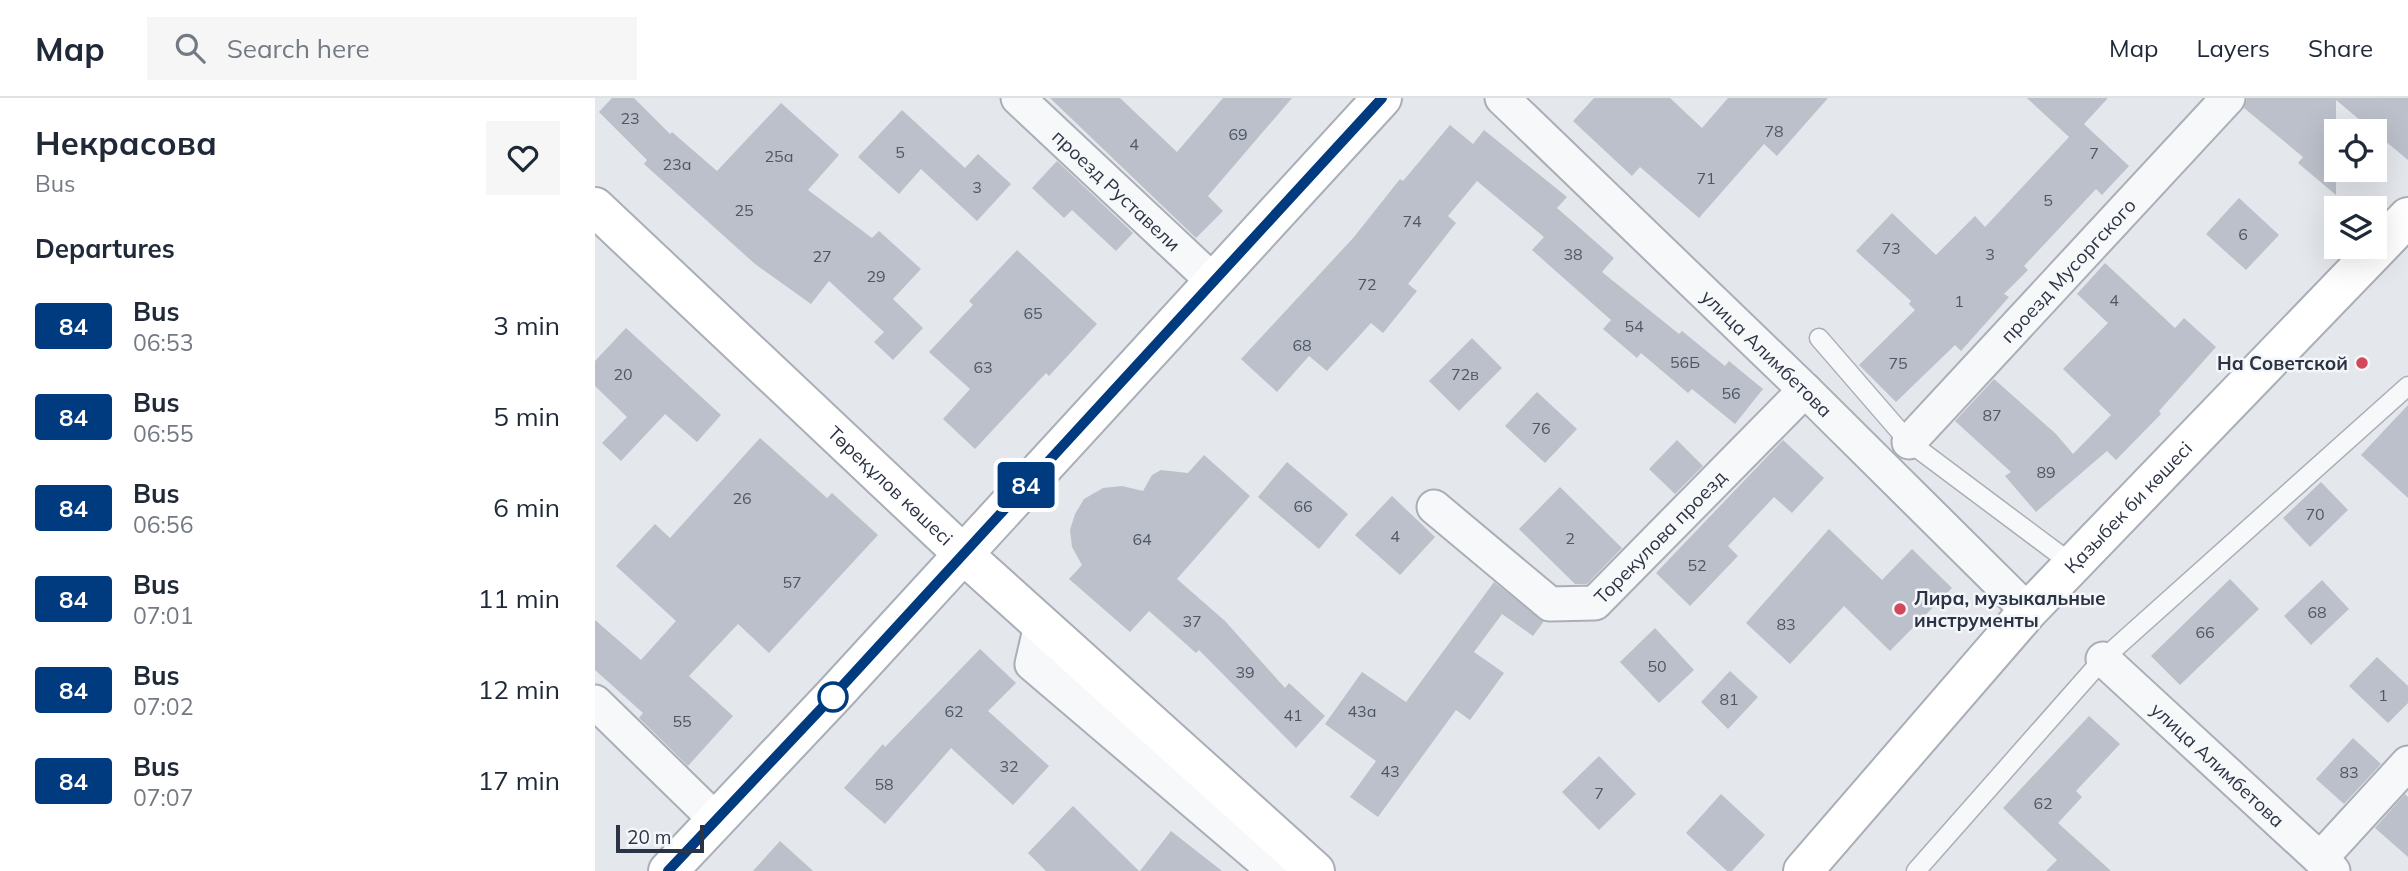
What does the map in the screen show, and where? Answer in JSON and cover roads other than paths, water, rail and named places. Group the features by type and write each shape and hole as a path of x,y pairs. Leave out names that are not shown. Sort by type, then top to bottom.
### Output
{"main road":[{"path":"668,871 1382,98"},
{"name":"Төреқұлов көшесі","path":"595,207 963,554 1315,871"},
{"name":"Қазыбек би көшесі","path":"1803,871 2028,611 2408,217"}],"street":[{"name":"проезд Руставели","path":"1018,98 1213,282"},
{"name":"улица Алимбетова","path":"1502,98 1805,390 2028,611"},
{"name":"проезд Мусоргского","path":"1909,442 2228,98"},
{"name":"Торекулова проезд","path":"1434,507 1550,604 1595,603 1805,390"},
{"path":"1041,625 1031,664 1275,871"},
{"name":"улица Алимбетова","path":"2103,659 2326,865"},
{"path":"595,702 716,820"},
{"path":"2326,865 2408,762"}],"lane":[{"path":"1819,338 1909,442 2072,564"},
{"path":"1916,871 2103,659 2408,386"}],"place":[{"name":"На Советской","path":"2362,363"},
{"name":"Лира, музыкальные инструменты","path":"1900,609"}]}
